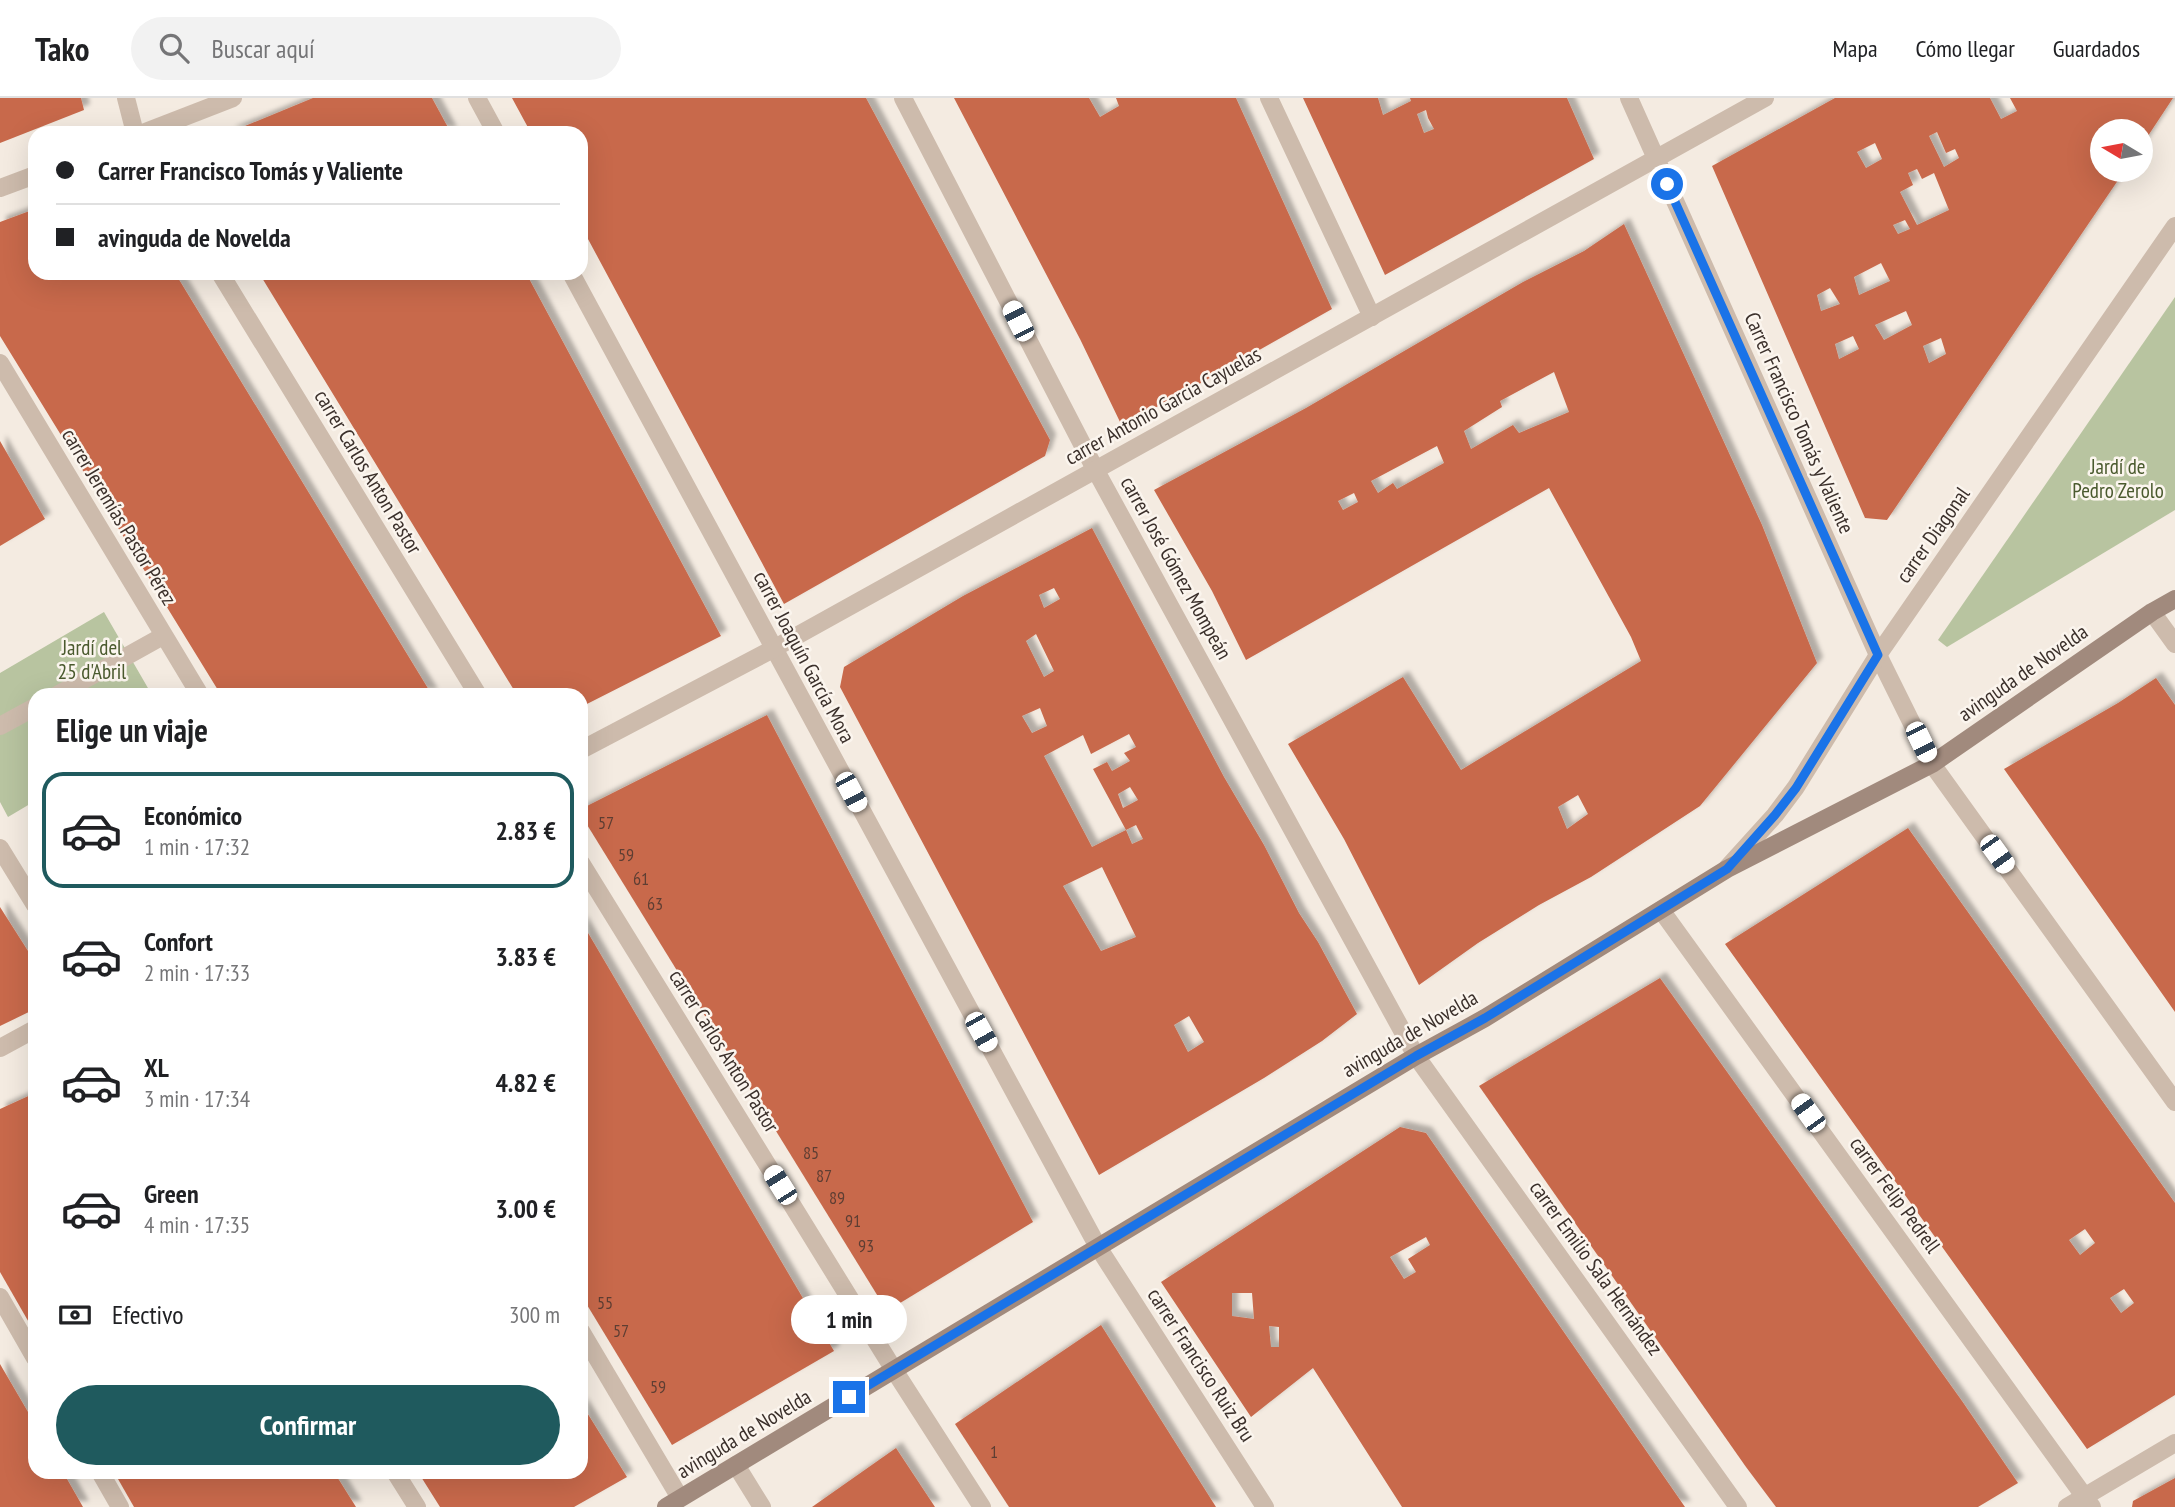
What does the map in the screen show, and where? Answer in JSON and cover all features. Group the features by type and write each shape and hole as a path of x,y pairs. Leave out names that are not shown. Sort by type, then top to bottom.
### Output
{"main road":[{"name":"avinguda de Novelda","path":"673,1503 1416,1056 1485,1018 1727,869 1932,764 2175,598"}],"street":[{"path":"126,98 133,126"},
{"path":"161,126 233,98"},
{"path":"477,98 492,126"},
{"name":"carrer José Gómez Mompeán","path":"903,98 1095,469 1416,1056"},
{"path":"1269,98 1372,317"},
{"name":"Carrer Francisco Tomás y Valiente","path":"1629,98 1878,655 1932,764 2175,1102"},
{"name":"carrer Antonio Garcia Cayuelas","path":"588,746 773,649 1765,98"},
{"path":"0,188 28,178"},
{"name":"carrer Diagonal","path":"1727,869 1796,788 1878,655 2175,226"},
{"name":"carrer Carlos Anton Pastor","path":"224,280 474,688"},
{"name":"carrer Joaquín García Mora","path":"575,280 1098,1247"},
{"name":"carrer Jeremías Pastor Pérez","path":"0,363 196,688"},
{"path":"2152,612 2175,644"},
{"path":"70,688 163,636"},
{"path":"0,726 28,711"},
{"path":"0,848 28,894"},
{"name":"carrer Carlos Anton Pastor","path":"588,874 894,1370 982,1507"},
{"name":"carrer Felip Pedrell","path":"1661,910 2089,1502"},
{"path":"0,1048 28,1033"},
{"name":"carrer Emilio Sala Hernández","path":"1416,1056 1738,1507"},
{"name":"carrer Francisco Ruiz Bru","path":"1098,1247 1265,1507"},
{"path":"0,1297 28,1346"},
{"path":"588,1344 673,1503"},
{"path":"2067,1507 2089,1502 2175,1443"},
{"path":"736,1465 762,1507"},
{"path":"104,1479 120,1507"},
{"path":"399,1479 417,1507"}],"green space":[{"name":"Jardí de Pedro Zerolo","path":"2175,297 2175,510 1947,647 1938,640"},
{"name":"Jardí del 25 d'Abril","path":"104,612 148,688 28,688 28,805 8,817 0,802 0,673"}],"building":[{"path":"0,98 81,98 84,110 43,126 28,126 28,132 0,143"},
{"path":"313,98 432,98 447,126 245,126"},
{"path":"512,98 866,98 1050,440 1045,456 784,604 588,239 588,126 527,126"},
{"path":"954,98 1089,98 1100,117 1119,106 1116,98 1236,98 1332,309 1169,401 1121,424 1080,339"},
{"path":"1303,98 1378,98 1383,115 1411,101 1410,98 1567,98 1594,159 1385,275","holes":["1426,110 1434,129 1424,133 1417,114"]},
{"path":"1835,98 1990,98 2001,119 2017,111 2010,98 2173,98 2153,128 2153,119 2090,119 2090,182 2117,182 1887,520 1865,518 1712,166","holes":["1937,132 1946,153 1955,149 1959,158 1944,167 1929,136","1875,143 1882,159 1866,168 1857,152","1917,169 1922,179 1934,173 1949,210 1917,225 1900,192 1913,185 1908,173","1905,220 1910,229 1898,234 1893,225","1881,263 1890,281 1859,295 1854,277","1830,288 1840,304 1821,311 1817,295","1906,311 1912,325 1884,340 1875,325","1853,336 1859,349 1839,359 1835,344","1941,338 1946,354 1929,363 1923,346"]},
{"path":"28,212 28,280 179,280 428,688 217,688 0,336 0,222"},
{"path":"1624,224 1762,525 1817,663 1700,806 1591,877 1478,943 1419,985 1344,839 1288,744 1403,677 1461,770 1641,661 1631,637 1549,488 1246,660 1212,591 1154,490 1306,408 1523,282 1584,251","holes":["1554,372 1569,412 1519,433 1513,425 1471,449 1464,431 1502,407 1500,401","1437,446 1444,463 1397,489 1393,483 1378,493 1371,481","1354,493 1358,502 1343,510 1338,501","1578,795 1588,814 1567,829 1558,807"]},
{"path":"263,280 530,280 721,636 588,703 588,688 513,688"},
{"path":"0,441 45,519 0,546"},
{"path":"1092,528 1224,777 1357,1014 1322,1041 1264,1078 1099,1175 840,687 844,667 963,596","holes":["1054,588 1060,599 1044,608 1039,595","1036,634 1054,671 1044,677 1026,641","1040,708 1047,726 1032,733 1022,716","1129,734 1136,747 1124,753 1130,761 1112,771 1107,762 1093,769 1126,830 1092,847 1044,756 1083,735 1091,754","1130,787 1138,800 1123,808 1118,794","1136,825 1143,839 1132,844 1126,830","1102,867 1136,937 1101,951 1063,886","1189,1016 1204,1042 1188,1052 1174,1025"]},
{"path":"2156,678 2175,705 2175,1012 2004,769"},
{"path":"767,715 1033,1222 887,1311 588,826 588,805"},
{"path":"1908,828 2175,1203 2175,1395 2087,1449 1725,944","holes":["2085,1229 2095,1243 2080,1255 2069,1240","2124,1289 2134,1303 2121,1313 2110,1298"]},
{"path":"0,907 28,951 28,1012 0,1026"},
{"path":"588,933 834,1351 672,1445 588,1307"},
{"path":"1660,978 2018,1483 1978,1507 1776,1507 1746,1467 1479,1086"},
{"path":"28,1096 28,1321 0,1272 0,1109"},
{"path":"1400,1127 1426,1133 1685,1507 1402,1507 1313,1368 1251,1417 1161,1282","holes":["1426,1237 1430,1245 1408,1259 1416,1272 1404,1279 1390,1257","1232,1293 1252,1293 1254,1319 1232,1316","1269,1326 1279,1327 1279,1347 1271,1347"]},
{"path":"1101,1325 1216,1507 1009,1507 955,1424"},
{"path":"0,1364 28,1412 28,1479 67,1479 83,1507 0,1507"},
{"path":"588,1414 627,1477 574,1507 440,1507 422,1479 588,1479"},
{"path":"896,1448 935,1507 812,1507"},
{"path":"2175,1478 2175,1507 2132,1507 2133,1501"},
{"path":"118,1479 338,1479 356,1507 134,1507"}],"route":[{"path":"849,1397 1416,1056 1485,1018 1727,869 1796,788 1878,655 1667,184"}]}
